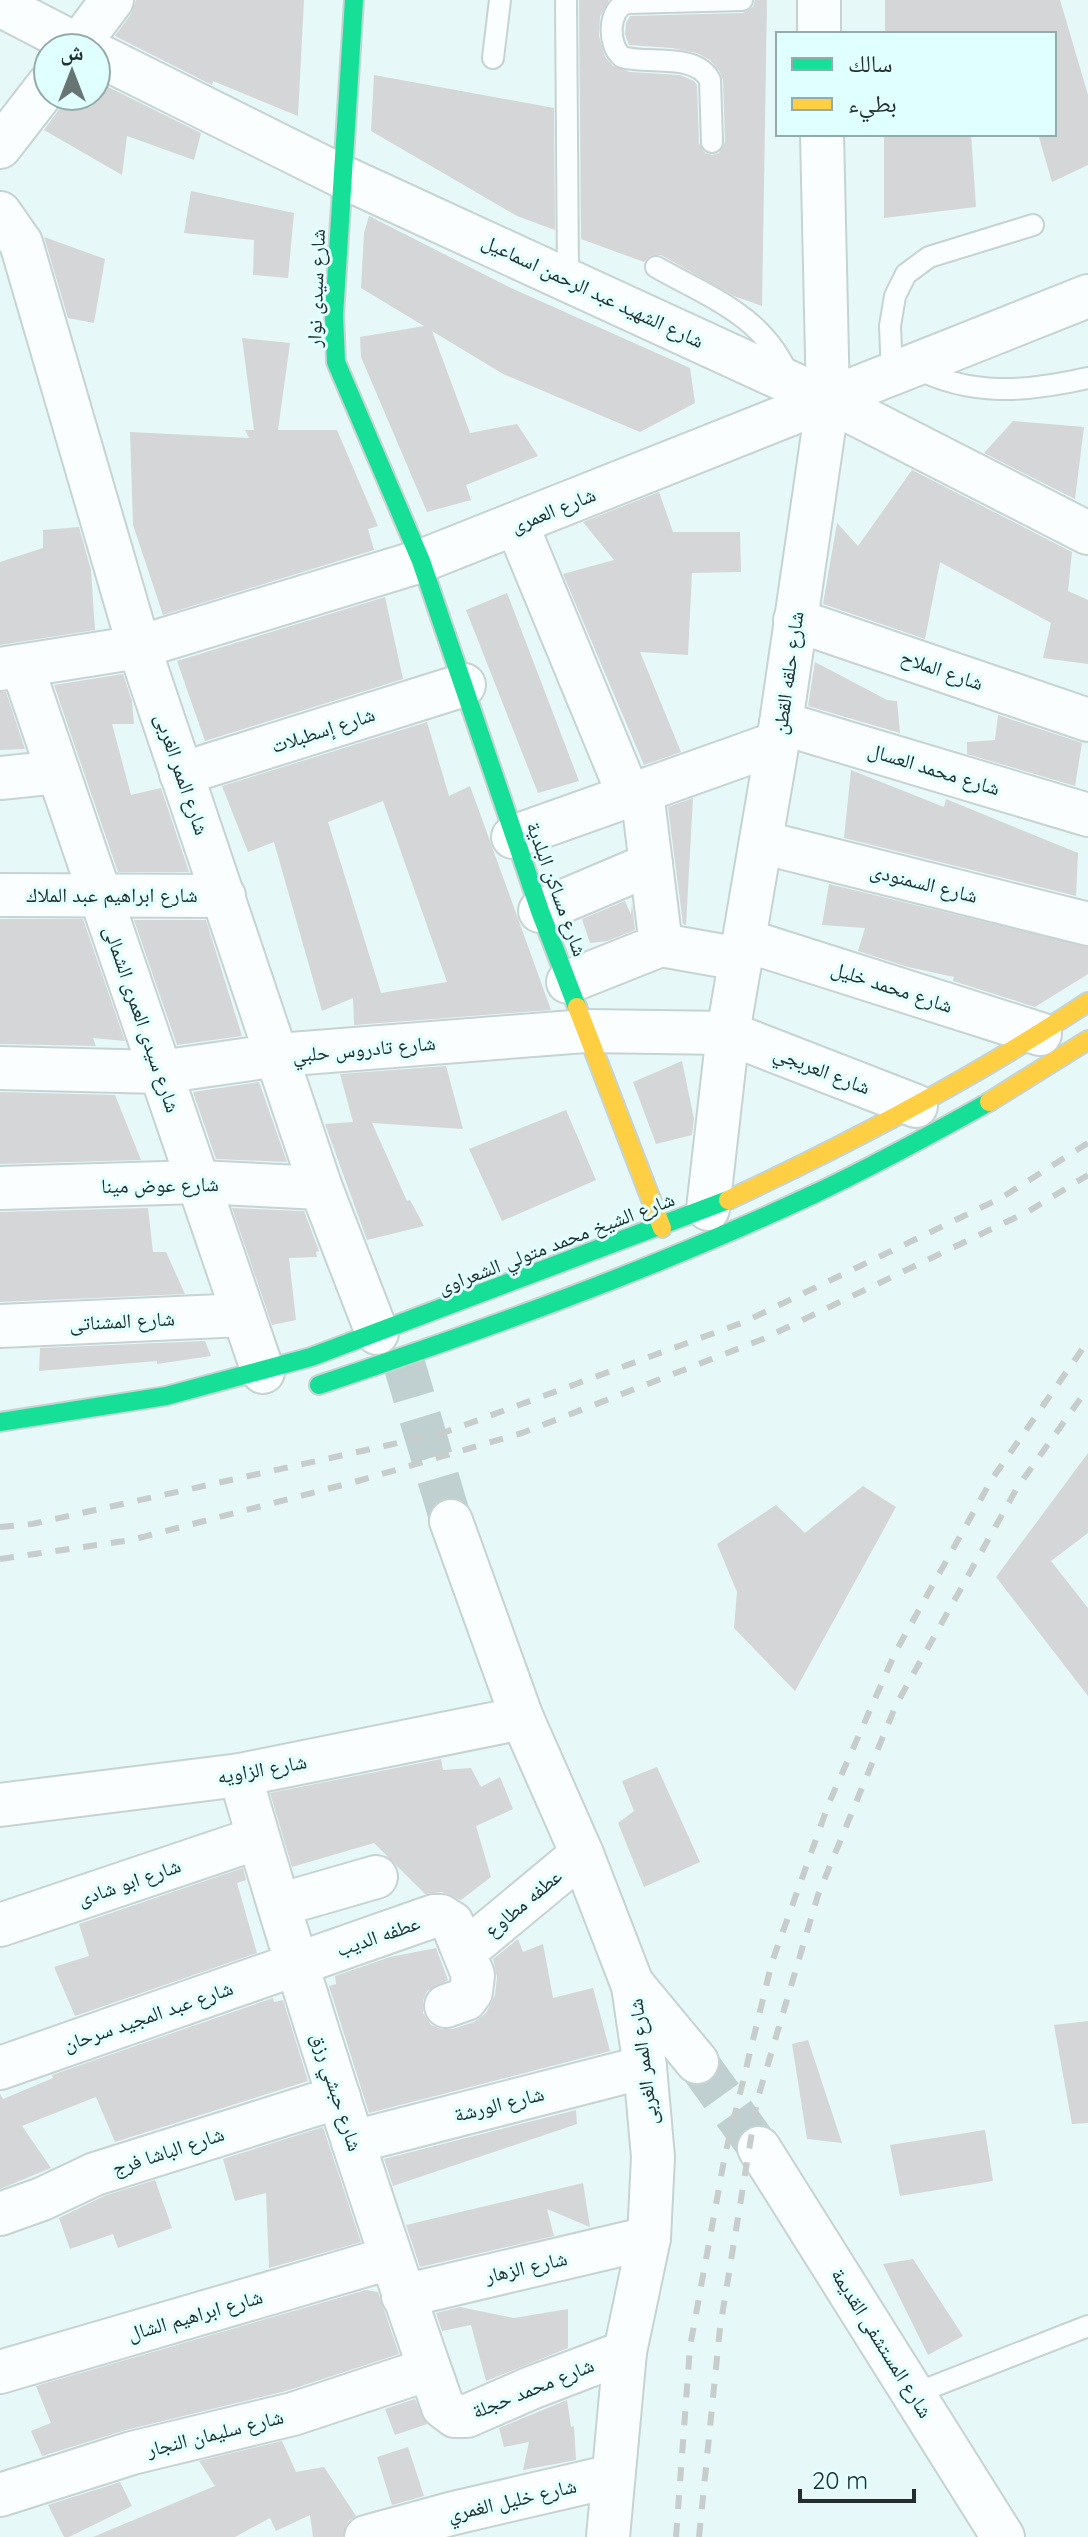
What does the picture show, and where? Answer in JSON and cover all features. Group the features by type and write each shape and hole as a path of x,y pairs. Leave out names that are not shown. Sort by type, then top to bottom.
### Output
{"street":[{"path":"93,32 112,0"},
{"name":"شارع سيدى نوار","path":"354,0 334,315 336,362 421,561"},
{"path":"819,0 819,32"},
{"name":"شارع الشهيد عبد الرحمن اسماعيل","path":"0,5 51,32"},
{"name":"شارع الشهيد عبد الرحمن اسماعيل","path":"112,63 343,177 810,392 1088,533"},
{"path":"0,147 32,106"},
{"name":"شارع حلقه القطن","path":"708,1209 728,1033 795,620 822,136"},
{"name":"شارع الممر الغربى","path":"0,213 21,243 139,647 321,1188 377,1333"},
{"name":"شارع العمرى","path":"11,667 139,647 421,561 517,525 810,392 903,371 1088,296"},
{"path":"517,525 636,794 651,864 661,945 568,982"},
{"name":"شارع مساكن البلدية","path":"421,561 513,837 662,1228"},
{"name":"شارع الملاح","path":"795,620 1088,720"},
{"name":"شارع سيدى العمرى الشمالى","path":"11,667 58,772 263,1372"},
{"name":"شارع إسطبلات","path":"181,774 464,685"},
{"path":"513,837 636,794 779,733"},
{"name":"شارع محمد العسال","path":"779,733 1088,815"},
{"path":"0,778 58,772"},
{"name":"شارع السمنودى","path":"761,842 1088,924"},
{"path":"540,911 651,864"},
{"name":"شارع ابراهيم عبد الملاك","path":"0,895 224,896"},
{"name":"شارع محمد خليل","path":"661,945 742,949 1040,1034"},
{"name":"شارع الشيخ محمد متولي الشعراوى","path":"0,1422 166,1396 263,1372 662,1228 813,1160 916,1106 1040,1034 1088,1002"},
{"name":"شارع تادروس حلبي","path":"0,1068 160,1072 278,1055 585,1031 728,1033"},
{"name":"شارع العربجي","path":"728,1033 916,1106"},
{"path":"300,1392 497,1326 732,1233 846,1179 958,1120 1088,1040"},
{"name":"شارع عوض مينا","path":"0,1188 198,1182 321,1188"},
{"name":"شارع المشناتى","path":"0,1326 243,1315"},
{"name":"شارع الممر الغربى","path":"451,1521 522,1718 582,1854 633,1986 645,2067 653,2157 649,2238 625,2352 608,2537"},
{"name":"شارع الزاويه","path":"0,1805 240,1775 522,1718"},
{"name":"شارع حبشي رزق","path":"240,1775 396,2277 436,2388"},
{"name":"شارع ابو شادى","path":"0,1925 258,1838"},
{"name":"عطفه مطاوع","path":"464,1952 582,1854"},
{"path":"279,1905 376,1877"},
{"name":"عطفه الديب","path":"297,1965 441,1916 452,1923 473,1975 471,1992 466,1999 446,2006"},
{"name":"شارع عبد المجيد سرحان","path":"0,2068 297,1965"},
{"path":"633,1986 697,2062"},
{"name":"شارع الورشة","path":"353,2142 645,2067"},
{"name":"شارع الباشا فرج","path":"0,2214 42,2199 95,2174 339,2097"},
{"name":"شارع المستشفى القديمة","path":"759,2148 1003,2537"},
{"name":"شارع الزهار","path":"396,2277 649,2238"},
{"name":"شارع ابراهيم الشال","path":"0,2372 396,2277"},
{"name":"شارع محمد حجلة","path":"436,2388 455,2416 467,2416 625,2352"},
{"name":"شارع سليمان النجار","path":"0,2495 132,2453 293,2414 436,2388"},
{"name":"شارع خليل الغمري","path":"366,2537 613,2476"}],"lane":[{"path":"493,58 500,0"},
{"path":"566,0 568,279"},
{"path":"712,142 710,80 706,73 693,64 622,57 613,45 613,13 627,3 742,0"},
{"path":"1033,225 929,257 906,274 895,296 890,326 903,371 970,388 1011,389 1088,378"},
{"path":"656,267 759,328 810,392"},
{"path":"914,2394 1088,2326"}],"building":[{"path":"136,0 304,0 298,116 213,81 212,85 115,36 131,14"},
{"path":"579,0 609,0 600,17 599,36 605,57 613,66 630,72 680,75 694,81 697,85 699,143 705,153 712,155 719,153 725,142 723,80 720,72 710,60 697,53 629,45 625,34 626,23 630,16 743,13 753,7 755,0 767,0 762,306 734,296 661,255 650,256 644,262 581,239"},
{"path":"885,0 1060,0 1088,95 1088,165 1052,182 1039,136 1056,136 1056,32 885,32"},
{"path":"374,75 554,108 555,230 517,216 371,131"},
{"path":"112,89 201,133 194,160 127,136 122,175 44,130 57,112 112,112"},
{"path":"884,136 971,136 976,207 884,218"},
{"path":"191,191 294,213 288,278 253,275 254,240 184,233"},
{"path":"369,216 511,288 690,368 695,403 640,432 503,374 432,331 470,433 517,424 538,456 466,485 471,500 427,512 361,357 360,337 424,326 361,288 364,233"},
{"path":"44,237 105,259 94,323 68,318"},
{"path":"242,338 290,343 278,430 337,430 378,526 368,529 374,550 163,615 133,525 130,432 249,438 245,430 254,430"},
{"path":"1013,421 1084,427 1075,499 984,453"},
{"path":"912,470 1072,552 1068,591 1088,600 1088,664 1043,658 1051,623 940,562 925,639 823,604 837,523 858,546"},
{"path":"659,492 673,532 740,532 741,572 692,573 688,655 640,652 681,752 644,765 563,574 614,560 583,522"},
{"path":"79,527 91,570 95,630 0,645 0,562 43,548 43,530"},
{"path":"507,593 579,781 538,793 466,610"},
{"path":"385,597 403,679 205,741 177,661"},
{"path":"815,662 887,700 897,701 900,733 808,706"},
{"path":"123,674 132,701 134,724 112,724 131,795 161,788 189,872 118,872 54,685"},
{"path":"0,692 6,692 25,749 0,750"},
{"path":"998,715 1082,743 1075,786 967,754 967,742 995,740"},
{"path":"427,722 449,796 470,786 551,1010 354,1025 353,998 322,1011 274,842 248,852 222,786","holes":["383,801 447,982 381,993 328,822"]},
{"path":"851,770 944,807 946,799 1078,853 1076,896 844,838"},
{"path":"693,798 686,925 683,924 668,807"},
{"path":"829,884 1088,947 1088,974 1035,1007 953,981 954,977 858,951 865,928 822,925"},
{"path":"625,901 631,915 632,903 635,930 607,941 590,943 582,919"},
{"path":"0,919 83,919 125,1041 93,1038 96,1046 0,1044"},
{"path":"134,920 206,920 242,1036 177,1045"},
{"path":"682,1061 694,1119 692,1135 656,1144 633,1082"},
{"path":"446,1066 463,1129 372,1123 407,1201 410,1200 424,1226 367,1240 325,1124 353,1122 340,1074"},
{"path":"259,1082 287,1162 216,1159 193,1092"},
{"path":"0,1092 115,1095 141,1160 0,1164"},
{"path":"566,1110 596,1180 502,1221 469,1149"},
{"path":"148,1208 153,1252 166,1252 185,1294 0,1302 0,1212"},
{"path":"232,1208 304,1211 319,1251 316,1252 317,1257 289,1258 296,1320 272,1325"},
{"path":"205,1341 211,1356 157,1364 157,1361 39,1371 40,1348"},
{"path":"1088,1453 1088,1533 1051,1561 1088,1608 1088,1696 996,1577"},
{"path":"863,1486 896,1507 795,1691 734,1628 737,1592 717,1544 776,1505 805,1533"},
{"path":"441,1759 443,1770 471,1768 481,1787 500,1777 513,1809 476,1826 491,1877 461,1900 442,1892 425,1894 374,1843 292,1867 270,1793"},
{"path":"657,1767 700,1862 644,1887 618,1823 634,1811 622,1781"},
{"path":"243,1868 246,1880 237,1883 257,1953 75,2016 54,1967 89,1956 79,1924"},
{"path":"518,1939 523,1952 543,1944 553,1998 593,1988 610,2051 369,2113 329,1986 336,1984 335,1976 390,1957 436,1948 448,1980 427,1991 423,2013 431,2025 453,2029 474,2022 486,2013 495,1995 497,1977 493,1959"},
{"path":"273,1998 274,2002 283,2000 308,2081 115,2142 96,2097 22,2126 51,2168 0,2189 0,2094 3,2099 53,2078 52,2075"},
{"path":"1088,2021 1088,2123 1072,2124 1054,2025"},
{"path":"808,2040 842,2143 807,2139 792,2044"},
{"path":"576,2110 577,2124 393,2186 384,2159"},
{"path":"323,2127 361,2242 269,2268 266,2193 235,2201 223,2159"},
{"path":"985,2130 993,2181 900,2196 890,2145"},
{"path":"155,2180 172,2228 118,2248 113,2234 70,2249 59,2218 104,2196"},
{"path":"583,2183 590,2227 547,2209 554,2236 420,2267 406,2225"},
{"path":"913,2259 963,2336 928,2355 883,2264"},
{"path":"366,2290 378,2292 399,2354 286,2391 126,2430 42,2456 31,2431 51,2423 36,2386"},
{"path":"460,2307 514,2318 568,2309 568,2348 486,2381 471,2325 442,2331 436,2313"},
{"path":"415,2399 427,2424 395,2435 385,2409"},
{"path":"567,2400 571,2427 574,2426 576,2460 523,2470 529,2442 504,2447 499,2428"},
{"path":"282,2441 296,2472 324,2467 356,2516 348,2521 343,2537 313,2537 310,2515 276,2531 270,2518 235,2537 93,2537 215,2486 199,2461"},
{"path":"408,2447 424,2496 392,2505 377,2457"},
{"path":"120,2482 132,2506 64,2537 48,2505"}],"tunnel":[{"path":"402,1357 451,1521"},
{"path":"697,2062 759,2148"}],"railway":[{"path":"0,1527 32,1524 443,1433 744,1322 1001,1198 1088,1143"},
{"path":"0,1559 131,1540 358,1481 522,1433 763,1339 1029,1211 1088,1175"},
{"path":"676,2537 690,2347 725,2155 772,1962 829,1803 896,1651 992,1479 1088,1341"},
{"path":"699,2537 720,2328 757,2101 818,1895 896,1705 1017,1488 1088,1388"}],"traffic: fast":[{"path":"354,0 334,315 336,362 421,561 540,911 577,1007"},
{"path":"319,1385 506,1320 691,1248 834,1184 989,1102"},
{"path":"0,1422 166,1396 311,1357 728,1200"}],"traffic: slow":[{"path":"728,1200 912,1108 1088,1002"},
{"path":"577,1007 662,1228"},
{"path":"989,1102 1088,1040"}]}
